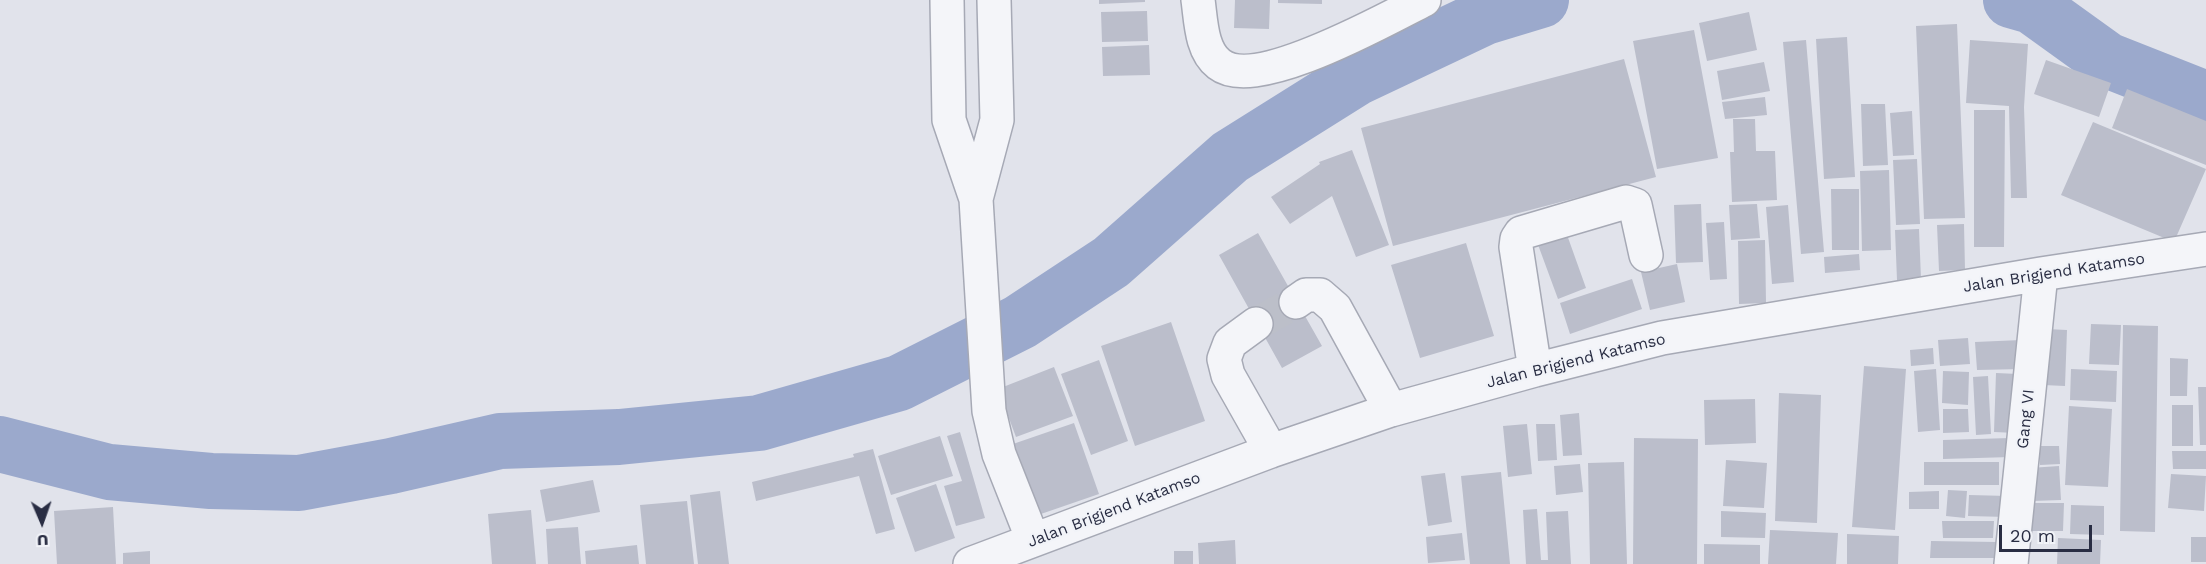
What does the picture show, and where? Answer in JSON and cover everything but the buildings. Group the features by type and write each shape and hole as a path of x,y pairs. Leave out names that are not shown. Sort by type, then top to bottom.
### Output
{"street":[{"path":"947,0 949,120 976,199 989,411 999,454 1033,540"},
{"path":"976,199 997,120 994,0"},
{"path":"1198,0 1202,29 1209,52 1220,65 1246,71 1277,67 1304,58 1393,7 1424,0"},
{"path":"1535,370 1516,247 1521,233 1631,202 1635,205 1646,255"},
{"name":"Jalan Brigjend Katamso","path":"970,564 1270,451 1391,410 1535,370 1662,338 2041,274 2206,249"},
{"name":"Gang VI","path":"2011,564 2041,274"},
{"path":"1296,302 1306,295 1320,295 1335,308 1391,410"},
{"path":"1256,324 1230,344 1224,359 1228,375 1270,451"}],"waterway":[{"path":"0,444 109,472 211,481 299,483 391,466 500,441 619,437 759,423 899,383 1020,322 1111,262 1230,157 1356,78 1485,17 1541,0"},
{"path":"2011,0 2032,6 2107,60 2206,99"}],"tunnel":[{"path":"1256,324 1296,302"}]}
